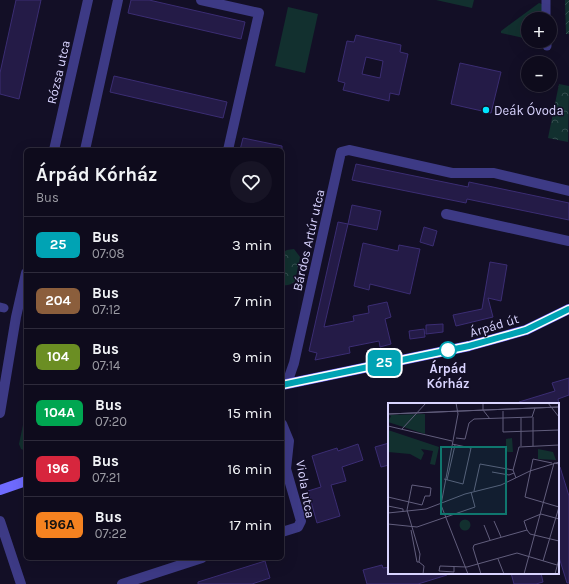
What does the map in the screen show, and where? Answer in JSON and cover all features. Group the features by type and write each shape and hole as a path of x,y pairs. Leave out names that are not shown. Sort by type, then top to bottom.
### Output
{"main road":[{"name":"Árpád út","path":"285,384 469,346 526,330 569,309"},
{"path":"0,490 24,482"}],"street":[{"name":"Rózsa utca","path":"54,148 88,0"},
{"path":"85,148 118,0"},
{"path":"201,0 259,13 228,148"},
{"path":"546,0 546,12"},
{"name":"Bárdos Artúr utca","path":"285,384 294,363 341,152 343,150 349,150 452,173 494,173 569,191"},
{"path":"446,214 569,241"},
{"path":"0,413 24,285"},
{"name":"Viola utca","path":"284,429 289,441 284,454 286,469 301,522 298,527 284,531"},
{"path":"0,521 21,584"},
{"path":"122,584 196,560"}],"green space":[{"path":"436,0 474,0 472,8"},
{"path":"565,0 569,0 569,34 566,34"},
{"path":"539,3 542,4 543,12 527,12"},
{"path":"288,7 318,14 305,73 275,66"},
{"path":"521,16 521,37 501,33 501,31"},
{"path":"559,84 569,86 568,142 548,138"},
{"path":"294,249 300,257 295,281 289,285 284,285 284,252"},
{"path":"24,420 24,450 21,449 19,444"}],"building":[{"path":"16,0 41,0 19,99 0,94 0,73"},
{"path":"131,0 149,0 245,22 241,39 128,13"},
{"path":"356,35 401,45 400,52 408,54 399,95 390,93 389,101 343,90 345,83 338,81 347,41 354,42","holes":["366,57 383,61 380,78 362,74"]},
{"path":"460,63 501,72 491,113 451,104"},
{"path":"114,76 227,102 223,118 110,92"},
{"path":"243,138 282,146 282,148 240,148"},
{"path":"356,164 468,187 469,182 569,203 569,220 467,199 466,203 352,180"},
{"path":"352,205 381,211 377,230 348,224"},
{"path":"338,222 348,224 324,327 354,321 353,316 369,313 368,306 387,302 391,317 385,319 391,344 380,347 379,341 349,347 350,353 315,360 317,353 309,351"},
{"path":"424,227 437,231 433,246 420,242"},
{"path":"363,243 398,251 399,245 420,249 410,294 370,284 369,290 354,286"},
{"path":"490,262 507,265 501,301 488,298 493,317 456,326 453,315 482,309"},
{"path":"443,324 443,332 426,334 426,325"},
{"path":"424,329 425,337 410,339 409,331"},
{"path":"569,378 569,395 558,399 559,403 519,403 555,391 552,383"},
{"path":"388,443 388,465 381,467 375,447"},
{"path":"358,444 363,460 342,467 346,481 331,485 340,516 317,523 308,491 321,487 312,456 337,448 338,451"},
{"path":"559,467 569,496 569,583 567,583 559,557"},
{"path":"265,561 270,578 252,584 198,584 198,582"},
{"path":"382,565 383,568 388,567 388,574 447,575 418,584 367,584 363,570"},
{"path":"511,574 541,574 543,582 536,584 514,584"}],"bus line":[{"name":"25","path":"284,385 386,362 469,346 526,330 569,309"}],"place":[{"name":"Deák Óvoda","path":"486,110"},
{"name":"Árpád Kórház","path":"448,350"}]}
